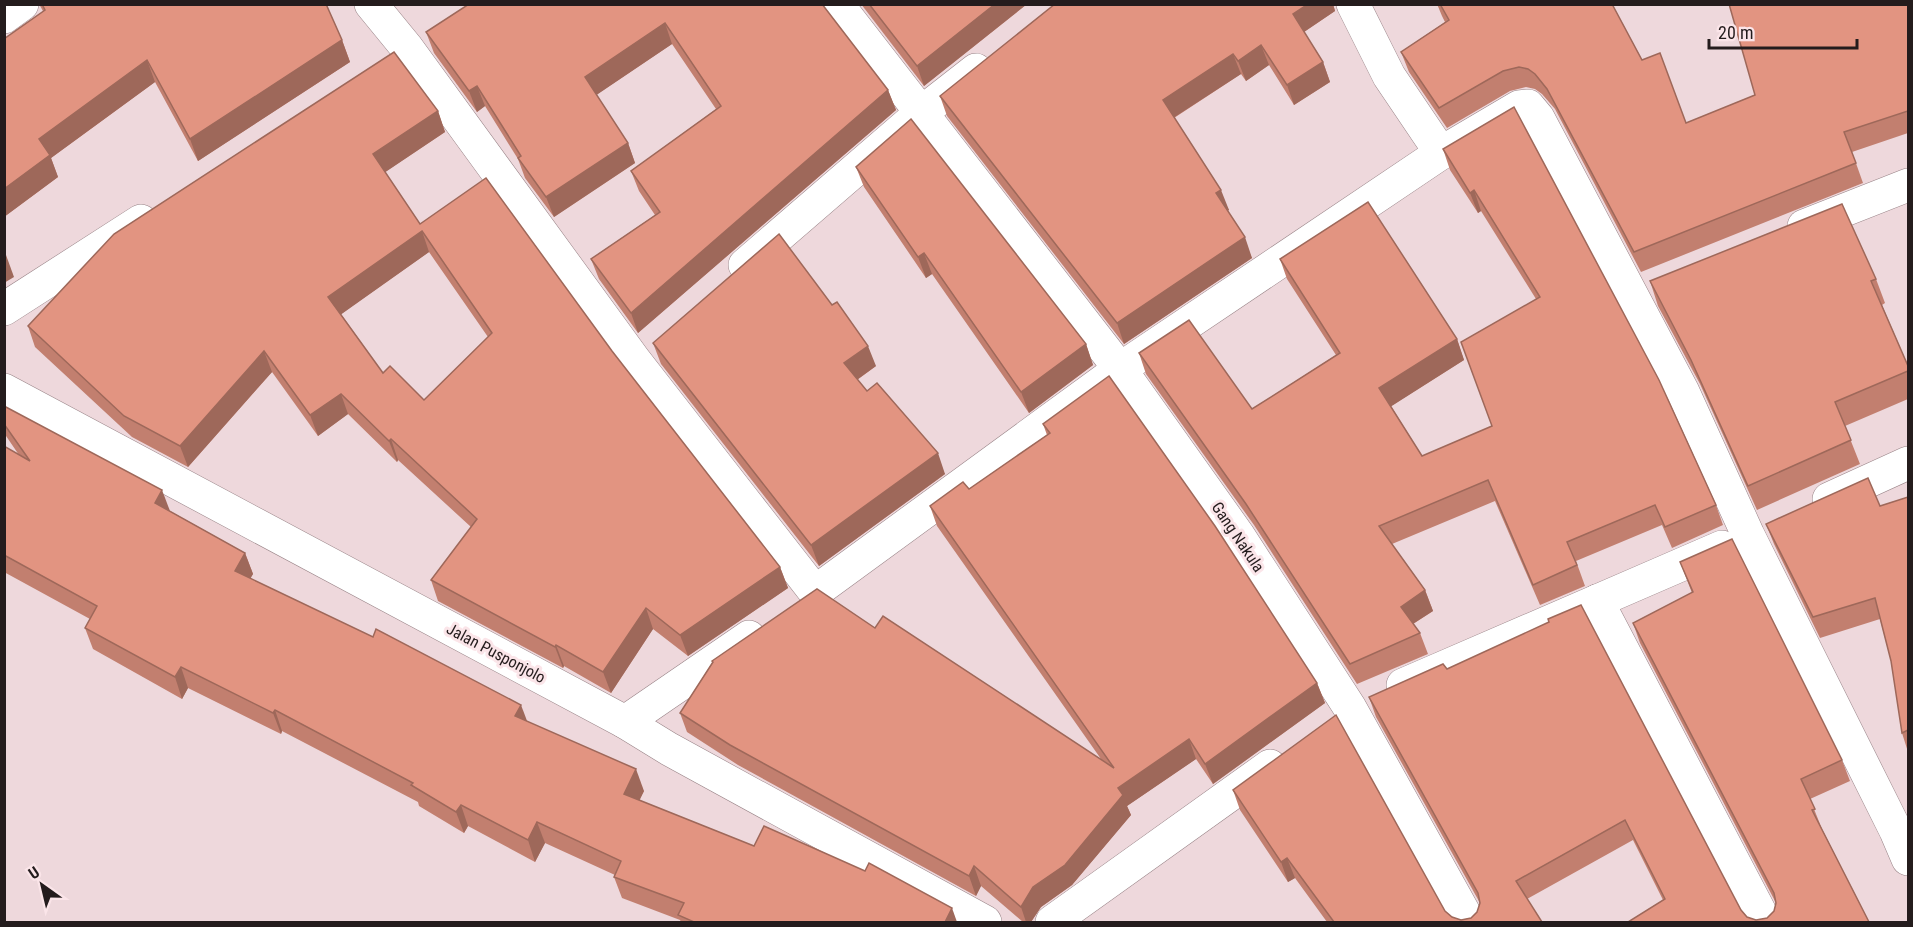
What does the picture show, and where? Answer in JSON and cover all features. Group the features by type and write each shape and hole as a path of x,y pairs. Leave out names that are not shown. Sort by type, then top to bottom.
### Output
{"street":[{"path":"4,17 22,4"},
{"path":"371,4 397,55 644,353 815,592"},
{"name":"Gang Nakula","path":"837,4 1120,369 1238,535 1340,715 1469,922"},
{"path":"1353,4 1389,76 1441,153"},
{"path":"397,55 436,30"},
{"path":"724,283 921,113 994,55"},
{"path":"625,722 815,592 1120,369 1441,153 1523,105 1528,106 1538,118 1683,392 1748,535 1908,859"},
{"path":"1774,238 1908,185"},
{"path":"4,309 165,205"},
{"path":"1632,296 1665,283"},
{"name":"Jalan Pusponjolo","path":"4,390 625,722 669,750 985,922"},
{"path":"1340,715 1908,463"},
{"path":"1597,601 1765,922"},
{"path":"1052,922 1292,750"}],"building":[{"path":"42,4 326,4 342,40 190,139 147,60 39,139 50,155 4,189 4,39 45,10"},
{"path":"469,4 822,4 888,90 631,313 591,259 660,212 631,171 721,106 665,23 585,77 628,143 546,197 518,158 521,156 477,86 469,91 426,32"},
{"path":"869,4 995,4 917,66"},
{"path":"1055,4 1308,4 1293,14 1323,62 1287,85 1261,45 1238,61 1233,54 1163,100 1221,190 1216,193 1245,237 1117,323 940,96"},
{"path":"1440,4 1612,4 1642,60 1660,53 1686,123 1755,95 1729,4 1908,4 1908,111 1844,132 1856,163 1634,252 1547,89 1535,74 1519,67 1503,71 1439,108 1401,52 1449,20"},
{"path":"394,52 438,111 373,154 420,224 486,178 612,351 780,567 680,635 646,608 603,672 431,580 477,519 391,439 389,441 341,394 310,415 264,351 180,446 124,416 28,326 114,234","holes":["422,231 492,333 424,400 390,366 383,373 328,297"]},
{"path":"1514,107 1659,380 1716,505 1665,527 1655,505 1567,542 1577,565 1533,585 1488,480 1379,526 1425,590 1401,607 1420,633 1350,664 1246,504 1139,353 1189,320 1252,409 1340,353 1280,259 1368,202 1457,339 1379,388 1422,456 1492,426 1461,342 1540,297 1474,190 1470,193 1443,149"},
{"path":"911,119 1086,344 1021,392 924,253 918,257 856,167"},
{"path":"1842,204 1876,279 1871,281 1908,366 1908,371 1835,402 1851,440 1748,486 1691,360 1650,281"},
{"path":"779,234 832,305 837,302 868,346 844,363 867,391 877,383 938,453 811,545 653,343"},
{"path":"1109,376 1215,526 1317,683 1205,764 1189,739 1118,788 1123,795 1065,865 1033,887 1021,907 974,866 969,876 730,745 680,713 712,661 817,589 875,628 883,616 1114,768 930,506 963,482 969,489 1050,433 1043,424"},
{"path":"4,406 162,490 155,503 245,553 235,571 373,637 376,629 521,705 515,716 636,769 624,794 754,846 764,826 865,871 869,863 952,908 945,922 694,922 678,915 684,903 614,877 621,861 537,822 528,840 461,805 456,812 411,785 413,783 275,710 273,713 181,667 175,677 85,628 97,606 4,555 4,446 30,461 4,424"},
{"path":"1868,478 1880,506 1908,497 1908,730 1902,733 1891,661 1875,598 1813,617 1766,524"},
{"path":"1732,539 1842,760 1801,779 1815,809 1812,810 1869,922 1628,922 1665,899 1625,820 1516,881 1542,922 1334,922 1287,858 1281,862 1233,790 1336,715 1445,911 1461,920 1471,918 1477,912 1480,903 1478,893 1369,697 1443,664 1447,669 1581,605 1741,910 1747,917 1756,920 1767,918 1774,911 1776,903 1774,893 1633,623 1693,592 1680,562"}]}
